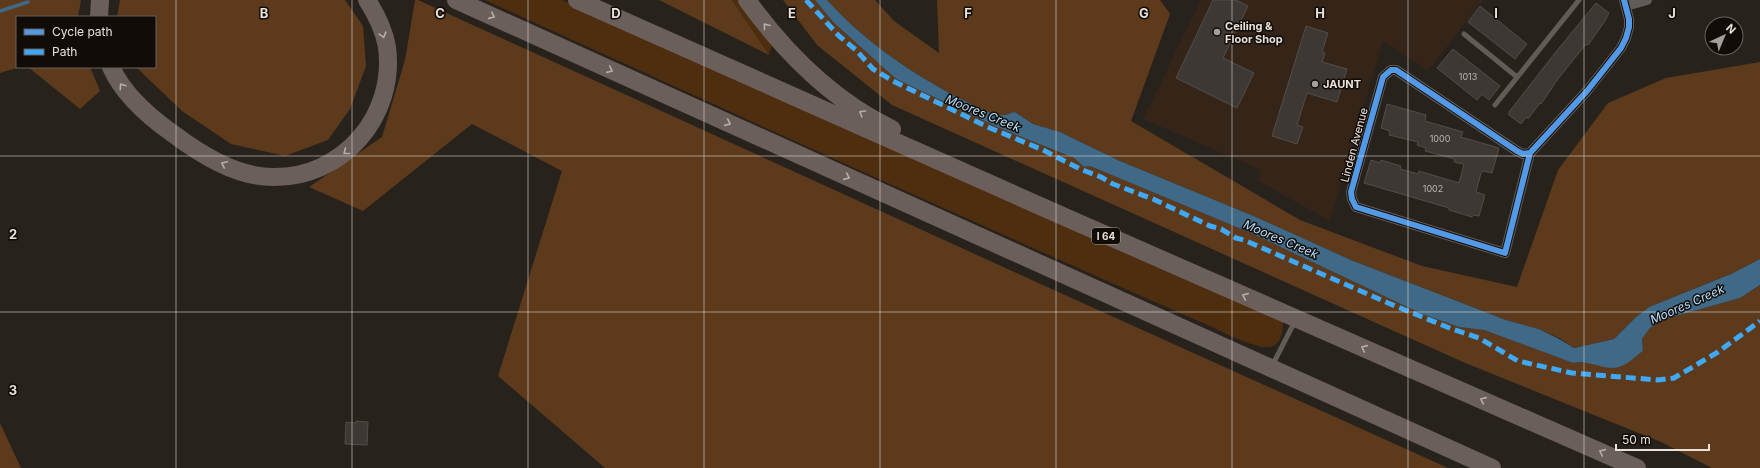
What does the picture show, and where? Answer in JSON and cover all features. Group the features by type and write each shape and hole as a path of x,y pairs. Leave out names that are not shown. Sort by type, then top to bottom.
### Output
{"highway":[{"path":"99,16 100,0"},
{"path":"112,68 126,92 148,114 164,128 201,153 234,169 259,176 272,177 305,174 333,161 352,146 366,131 379,107 387,79 387,47 379,22 367,0"},
{"path":"456,0 1492,468"},
{"name":"I 64","path":"577,0 1058,214 1638,468"},
{"path":"747,0 774,36 791,55 820,83 859,111 1058,214"}],"street":[{"path":"1625,3 1647,0"},
{"name":"Linden Avenue","path":"1530,153 1523,154 1517,151 1396,70 1391,70 1383,77 1351,192 1352,199 1356,207 1505,253 1530,153 1586,91 1621,48 1629,27 1625,3"}],"lane":[{"path":"1495,105 1579,0"},
{"path":"1464,34 1517,77"},
{"path":"1270,369 1296,318"}],"shaded area":[{"path":"0,0 81,0 78,16 16,16 17,68 0,73"},
{"path":"120,0 345,0 363,26 366,66 350,109 328,140 285,156 231,144 182,111 137,68 156,68 156,16 117,16"},
{"path":"415,0 418,0 1448,468 605,468 498,376 562,171 472,124 363,211 309,187 382,137 405,60"},
{"path":"485,0 562,0 756,88 1277,317 1283,323 1280,340 1273,346 1267,347 1251,344 1232,337"},
{"path":"659,0 732,0 769,55"},
{"path":"732,0 743,0 773,42 769,55"},
{"path":"783,0 815,0 833,22 896,79 997,127 1074,158 1084,167 1090,166 1253,234 1422,314 1459,327 1484,330 1573,363 1590,363 1620,367 1643,351 1642,339 1650,328 1665,319 1740,298 1760,285 1760,468 1712,468 1661,442 1463,362 892,105 817,45"},
{"path":"827,0 875,0 894,21 939,53 937,0 1160,0 1170,14 1131,121 1300,220 1422,266 1517,287 1558,170 1608,103 1666,78 1760,62 1760,259 1731,274 1649,307 1636,317 1614,339 1574,348 1561,339 1539,329 1506,320 1351,260 1256,217 1120,161 1060,132 1033,124 1015,112 1002,115 980,108 925,79 890,56 841,15"},
{"path":"1201,0 1483,0 1428,71 1383,41 1330,221 1258,181 1261,170 1143,119"},
{"path":"29,68 90,68 100,91 80,109"},
{"path":"0,423 21,468 0,468"}],"water":[{"name":"Moores Creek","path":"815,0 827,0 841,15 873,43 907,68 980,108 1002,115 1015,112 1033,124 1060,132 1120,161 1256,217 1351,260 1506,320 1539,329 1574,348 1614,339 1636,317 1649,307 1731,274 1760,259 1760,285 1740,298 1665,319 1650,328 1642,339 1643,351 1622,366 1608,368 1585,362 1573,363 1484,330 1459,327 1422,314 1253,234 1090,166 1084,167 1074,158 997,127 896,79 833,22"}],"building":[{"name":"Ceiling & Floor Shop","path":"1213,0 1236,0 1248,6 1223,58 1254,73 1237,108 1176,78"},
{"path":"1596,3 1609,13 1605,21 1588,45 1586,44 1558,79 1541,104 1540,103 1528,119 1526,117 1521,124 1509,115 1509,112"},
{"path":"1480,6 1527,44 1515,59 1468,22"},
{"name":"JAUNT","path":"1306,26 1328,33 1322,52 1325,53 1322,62 1347,69 1337,102 1307,93 1297,125 1303,127 1297,144 1272,136"},
{"path":"1453,49 1500,86 1489,100 1482,94 1477,100 1437,68"},
{"path":"1387,104 1426,115 1425,121 1463,132 1461,137 1499,148 1492,173 1483,171 1481,173 1476,192 1485,195 1479,216 1473,215 1472,217 1449,210 1449,208 1364,183 1371,160 1380,163 1381,160 1401,166 1400,169 1418,174 1419,171 1459,183 1464,164 1454,162 1455,159 1425,151 1426,148 1417,145 1418,142 1389,135 1390,131 1381,128"},
{"path":"356,421 368,422 367,445 345,444 346,422 356,423"}],"waterway":[{"path":"0,11 28,2"}],"marked path":[{"path":"806,0 839,36 856,50 873,69 893,81 990,128 1043,150 1113,184 1153,199 1210,226 1221,229 1236,238 1244,240 1388,303 1452,329 1479,338 1518,361 1572,373 1658,380 1674,378 1718,352 1760,321"}],"cycle path":[{"path":"1530,153 1523,154 1517,151 1396,70 1391,70 1383,77 1351,192 1352,199 1356,207 1505,253 1530,153 1587,91 1621,48 1629,27 1629,19 1624,0"}],"place":[{"name":"Ceiling & Floor Shop","path":"1217,32"},
{"name":"JAUNT","path":"1315,84"}]}
